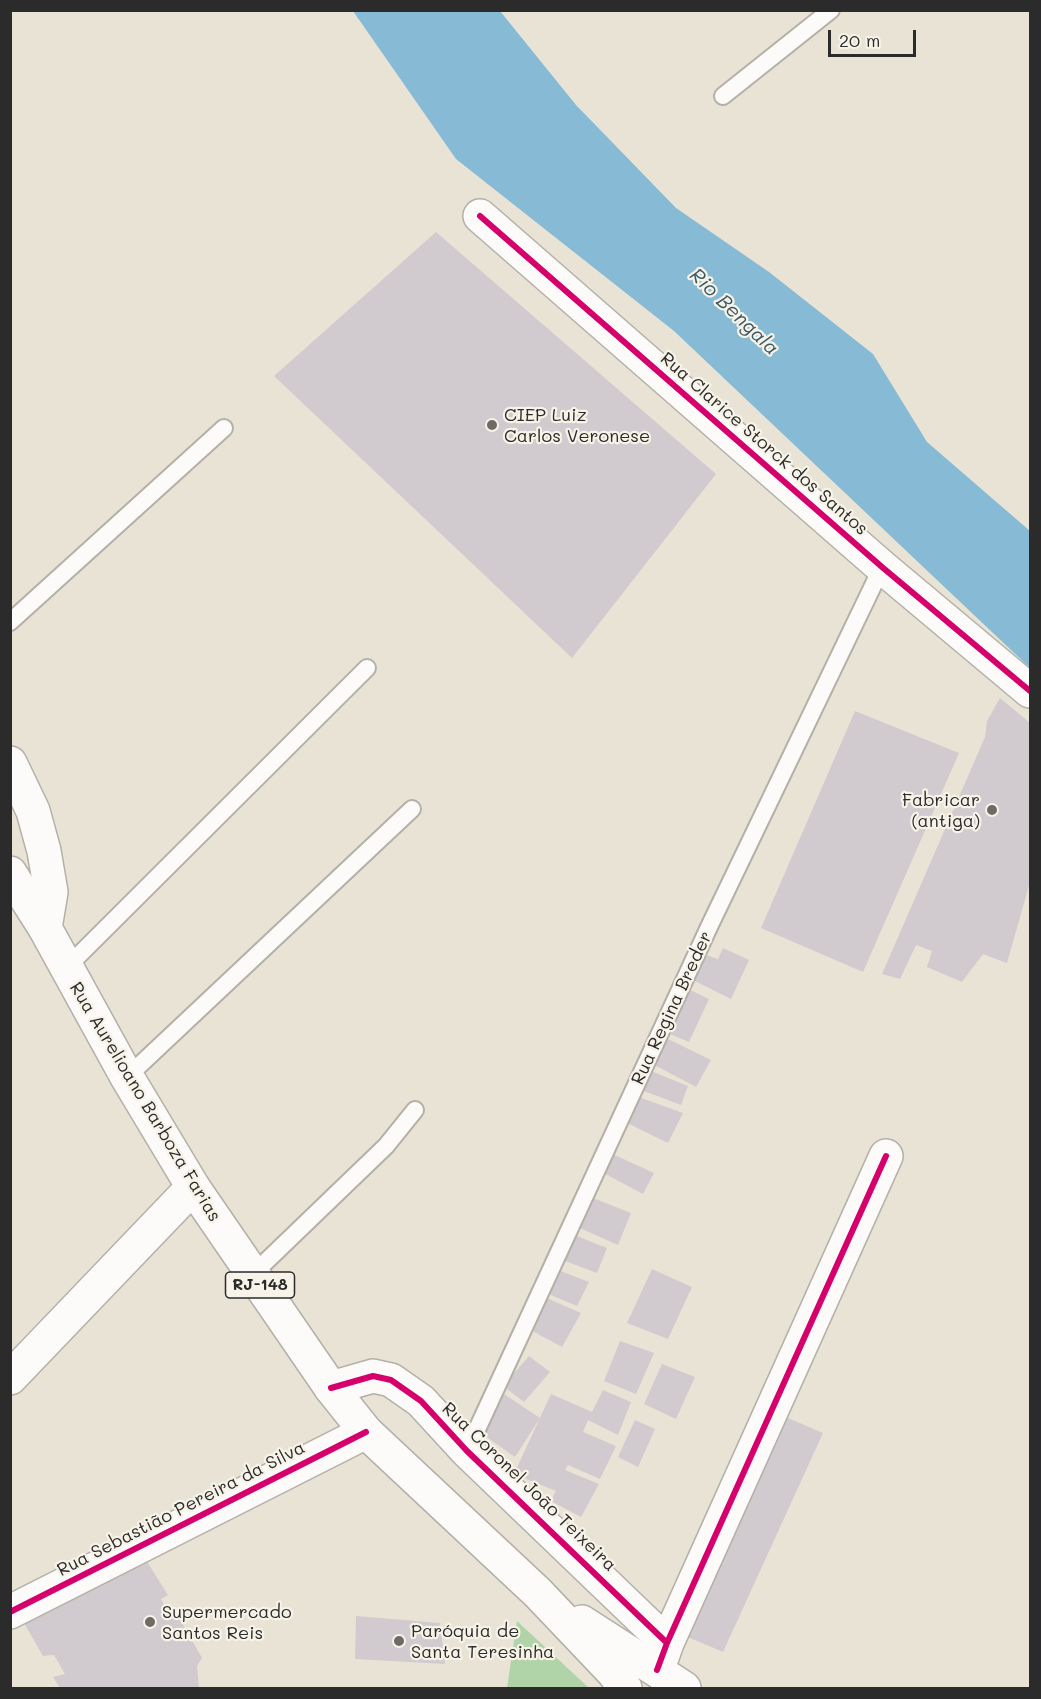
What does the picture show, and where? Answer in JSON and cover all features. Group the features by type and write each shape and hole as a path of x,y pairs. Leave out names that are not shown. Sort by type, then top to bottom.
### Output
{"street":[{"name":"Rua Clarice Storck dos Santos","path":"480,216 882,567 1030,691"},
{"path":"10,763 33,812 44,851 51,892 45,928"},
{"name":"RJ-148","path":"10,873 45,928"},
{"name":"Rua Aurelioano Barboza Farias","path":"45,928 127,1077 193,1187 331,1388 366,1432 538,1593"},
{"path":"662,1657 886,1156"},
{"path":"10,1378 193,1187"},
{"name":"Rua Coronel João Teixeira","path":"331,1388 373,1376 391,1380 421,1401 662,1657"},
{"name":"Rua Sebastião Pereira da Silva","path":"10,1612 366,1432"},
{"path":"538,1593 662,1657 684,1689"},
{"name":"RJ-148","path":"538,1593 614,1674 625,1689"}],"lane":[{"path":"723,96 831,10"},
{"path":"10,622 224,428"},
{"name":"Rua Regina Breder","path":"467,1451 709,927 882,567"},
{"path":"66,968 367,668"},
{"path":"127,1077 411,809"},
{"path":"253,1274 386,1146 415,1110"}],"green space":[{"path":"517,1621 589,1688 507,1688"}],"water":[{"name":"Rio Bengala","path":"353,11 500,11 576,105 676,208 769,272 873,354 927,442 1030,531 1030,668 674,331 456,159"}],"building":[{"name":"CIEP Luiz Carlos Veronese","path":"436,232 716,474 572,658 274,376"},
{"name":"Fabricar (antiga)","path":"1000,698 1030,723 1030,882 1007,963 983,954 962,982 927,967 932,951 916,945 900,979 882,974 985,737 987,721"},
{"path":"855,711 959,753 863,972 761,928"},
{"path":"723,948 749,960 731,999 687,977 700,953 718,959"},
{"path":"684,987 709,999 689,1042 663,1031"},
{"path":"662,1036 711,1060 696,1087 649,1062"},
{"path":"646,1069 688,1086 681,1105 636,1088"},
{"path":"633,1095 683,1113 668,1143 623,1121"},
{"path":"608,1152 654,1173 643,1194 598,1170"},
{"path":"588,1196 631,1213 618,1245 573,1225"},
{"path":"572,1234 607,1248 597,1273 560,1259"},
{"path":"652,1269 692,1287 668,1339 627,1323"},
{"path":"558,1270 589,1282 577,1306 546,1293"},
{"path":"542,1296 581,1313 562,1347 527,1328"},
{"path":"620,1341 654,1353 636,1394 604,1381"},
{"path":"529,1356 550,1372 524,1402 503,1386"},
{"path":"662,1364 695,1377 676,1419 644,1404"},
{"path":"603,1390 631,1402 618,1435 588,1420 583,1432 616,1446 600,1479 568,1465 565,1470 599,1484 581,1517 551,1501 556,1491 514,1474 551,1394 592,1412"},
{"path":"504,1394 540,1418 515,1457 478,1431"},
{"path":"781,1415 823,1433 723,1652 683,1635"},
{"path":"635,1420 655,1429 638,1467 618,1457"},
{"path":"141,1552 168,1595 161,1599 169,1616 178,1616 202,1658 197,1666 199,1688 60,1688 53,1677 65,1674 54,1655 43,1656 20,1616"},
{"name":"Paróquia de Santa Teresinha","path":"356,1616 440,1623 445,1664 355,1659"}],"cycle path":[{"path":"480,216 882,567 1030,691"},
{"path":"667,1643 886,1156"},
{"path":"331,1388 373,1376 391,1380 421,1401 467,1451 667,1643 657,1670"},
{"path":"10,1612 366,1432"}],"place":[{"name":"CIEP Luiz Carlos Veronese","path":"492,425"},
{"name":"Fabricar (antiga)","path":"992,810"},
{"name":"Supermercado Santos Reis","path":"150,1622"},
{"name":"Paróquia de Santa Teresinha","path":"399,1641"}]}
